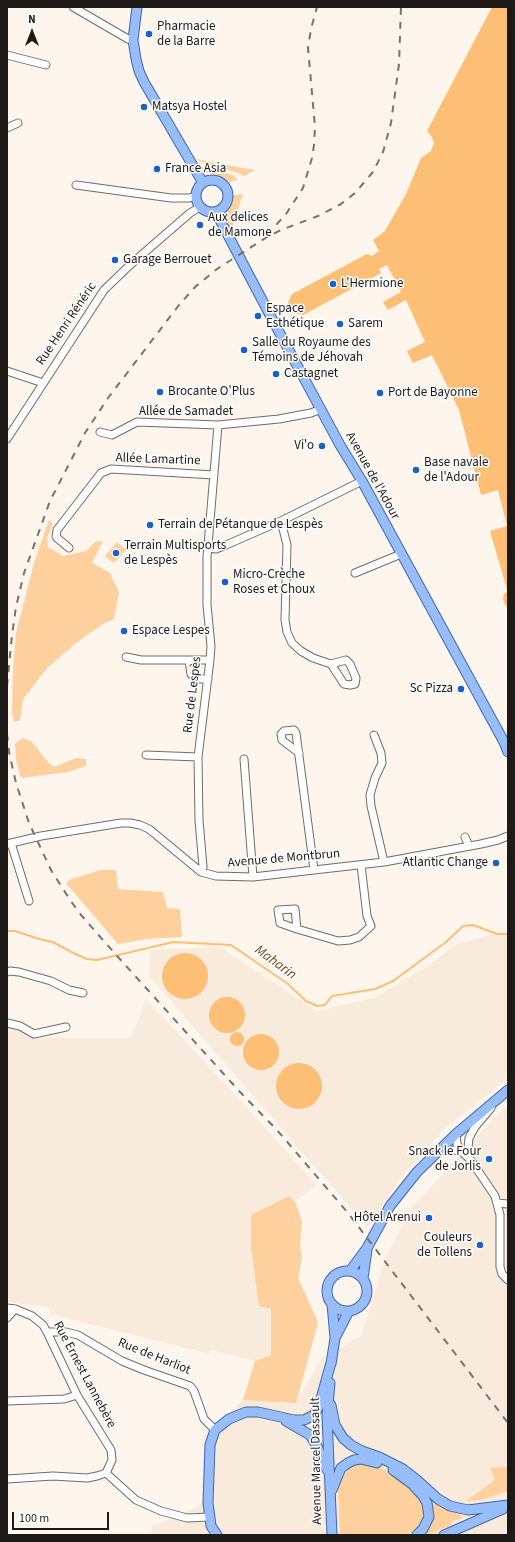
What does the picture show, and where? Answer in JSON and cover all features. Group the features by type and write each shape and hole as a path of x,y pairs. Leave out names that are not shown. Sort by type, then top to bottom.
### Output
{"main road":[{"path":"137,7 133,40 136,59 144,82 203,183"},
{"path":"208,181 217,181 226,190 226,202 221,209 209,212 200,207 196,196 198,189 203,183 208,181"},
{"name":"Avenue de l'Adour","path":"217,211 271,317 340,445 362,481 504,742 508,752"},
{"path":"350,1271 369,1245 390,1206 417,1172 437,1151 508,1090"},
{"path":"363,1278 355,1272 350,1271 335,1274 329,1282 327,1293 332,1304 342,1310 349,1311 358,1307 366,1298 366,1286 363,1278 369,1245"},
{"name":"Avenue Marcel Dassault","path":"332,1304 334,1338 327,1416 332,1535"},
{"name":"Avenue Marcel Dassault","path":"334,1338 349,1311"},
{"path":"216,1535 211,1526 208,1503 210,1445 215,1430 229,1418 246,1412 258,1412 294,1420 304,1420 314,1415 319,1406 332,1359"},
{"path":"329,1396 336,1425 343,1438 351,1445 362,1451 379,1457 403,1469 438,1499 450,1506 468,1510 508,1506"},
{"path":"277,1417 310,1435 317,1446 329,1477"},
{"path":"330,1497 341,1468 348,1463 361,1459 384,1465 398,1473 412,1484 427,1503 429,1517 423,1529 417,1535"},
{"path":"444,1535 508,1506"},
{"path":"455,1535 468,1524"}],"street":[{"path":"73,7 128,39 133,40"},
{"path":"7,55 46,65"},
{"path":"7,128 18,123"},
{"path":"76,185 171,198 189,198 196,196"},
{"name":"Rue Henri Rénéric","path":"7,439 104,290 184,218 200,207"},
{"path":"7,370 43,383"},
{"name":"Allée de Samadet","path":"100,432 112,435 138,422 218,426 279,419 311,413 321,409"},
{"name":"Rue de Lespès","path":"201,872 203,867 199,820 198,757 211,646 207,605 208,548 218,426"},
{"name":"Allée Lamartine","path":"69,548 56,537 57,530 101,473 111,469 214,474"},
{"path":"208,548 216,549 281,521 362,481"},
{"path":"281,521 287,545 285,620 287,632 292,642 301,651 313,658 331,664"},
{"path":"355,573 401,554"},
{"path":"126,658 141,660 210,660"},
{"path":"189,660 191,674 198,679 208,679"},
{"path":"374,735 381,753 382,764 375,778 370,795 373,818 384,862"},
{"path":"299,753 314,870"},
{"path":"146,755 198,757"},
{"path":"244,759 253,877"},
{"name":"Avenue de Montbrun","path":"9,844 41,836 121,823 130,823 149,829 201,872 216,876 253,877 384,862 498,840 508,836"},
{"path":"465,837 469,846"},
{"path":"498,840 508,841"},
{"path":"9,844 29,901"},
{"path":"297,929 338,941 350,940 359,937 371,926 367,916 361,865"},
{"path":"7,972 19,972 52,981 69,990 83,993"},
{"path":"7,1023 20,1026 34,1034 66,1027"},
{"path":"470,1159 468,1148 470,1138 476,1127 498,1098"},
{"path":"456,1134 457,1144 462,1152 470,1159 492,1190 497,1202 500,1215 500,1267 502,1274 508,1280"},
{"path":"437,1151 455,1150 462,1152"},
{"path":"497,1202 508,1204"},
{"name":"Rue Ernest Lannebère","path":"7,1308 15,1309 32,1316 43,1325 77,1395 111,1450 112,1460 106,1473"},
{"path":"7,1318 15,1309"},
{"name":"Rue de Harliot","path":"47,1332 66,1332 78,1335 122,1361 190,1386 194,1391 204,1420 215,1430"},
{"path":"7,1401 64,1399 77,1395"},
{"path":"7,1479 53,1476 87,1478 106,1473 136,1500 161,1511 187,1518 209,1517"}],"shaded area":[{"path":"492,7 508,7 508,608 503,599 504,594 507,592 506,586 490,531 507,526 498,490 481,495 459,410 432,355 413,363 407,351 425,342 406,300 388,310 383,302 401,292 387,265 379,269 381,273 303,315 289,312 286,307 292,294 367,254 372,256 379,251 373,240 385,231 406,194 421,158 431,151 434,143 432,137 427,131"},
{"path":"196,159 255,170 244,176"},
{"path":"199,166 233,175 238,180 229,182 221,177 205,172"},
{"path":"243,194 233,224 232,232 226,220 225,211 230,203 231,196"},
{"path":"49,520 53,524 47,538 48,547 63,556 86,551 95,542 103,541 92,563 110,573 119,592 114,619 103,624 76,643 48,667 23,699 20,720 14,722 12,712 16,633 34,563"},
{"name":"Terrain Multisports de Lespès","path":"117,542 126,550 114,563 105,556"},
{"path":"23,738 31,741 54,767 76,758 86,759 86,766 68,772 21,778 16,760 15,744"},
{"path":"101,870 116,870 118,889 163,892 167,908 180,909 182,937 146,939 118,944 66,883 71,879"},
{"path":"508,930 508,1078 447,1127 419,1157 399,1180 368,1228 149,976 150,950 220,947 317,1011 374,998 429,965 457,944"},
{"path":"190,953 202,959 207,967 207,985 202,993 194,998 180,999 168,993 163,985 162,971 168,959 176,954"},
{"path":"231,997 240,1002 244,1008 244,1022 240,1028 231,1033 223,1033 214,1028 210,1022 209,1011 214,1002 220,998"},
{"path":"146,999 317,1185 295,1202 302,1221 300,1246 302,1257 298,1278 318,1322 297,1401 323,1357 361,1336 387,1255 411,1208 499,1113 508,1106 508,1535 151,1535 152,1526 202,1505 204,1436 243,1400 255,1361 211,1350 209,1354 54,1315 51,1317 49,1307 7,1302 7,1026 18,1029 27,1035 40,1038 131,1038"},
{"path":"237,1032 242,1034 244,1039 242,1044 237,1046 232,1044 230,1039 232,1034"},
{"path":"265,1034 274,1039 278,1045 278,1059 274,1065 265,1070 257,1070 248,1065 244,1059 243,1048 248,1039 254,1035"},
{"path":"299,1063 312,1067 318,1073 322,1086 318,1099 312,1105 299,1109 286,1105 280,1099 276,1086 280,1073 286,1067"},
{"path":"289,1196 295,1202 302,1221 300,1246 302,1257 298,1278 318,1322 296,1403 243,1400 255,1361 271,1355 271,1309 259,1306 251,1247 251,1215"},
{"path":"359,1463 370,1464 394,1474 418,1495 426,1511 423,1523 407,1535 340,1535 338,1485 350,1466"},
{"path":"508,1467 508,1491 481,1500 466,1501 495,1480 490,1468"},
{"path":"430,1499 443,1507 461,1513 462,1518 451,1522 451,1525 428,1535 420,1535 432,1519 433,1512"}],"waterway":[{"name":"Maharin","path":"7,931 15,931 53,942 87,959 97,960 173,942 231,945 288,984 306,1001 317,1006 325,1005 332,996 375,989 393,981 446,942 463,926 473,925 497,934 508,934"}],"railway":[{"path":"267,235 286,214 303,188 312,158 315,127 308,48 317,7"},
{"path":"7,686 16,607 24,573 50,501 85,433 108,398 179,305 195,287 217,269 267,237 318,216 341,204 355,193 373,172 383,152 391,123 399,64 401,7"},
{"path":"7,734 9,752 16,783 29,823 51,870 70,900 81,915 118,957 240,1092 277,1130 348,1213 508,1423"}],"place":[{"name":"Pharmacie de la Barre","path":"149,34"},
{"name":"Matsya Hostel","path":"144,107"},
{"name":"France Asia","path":"157,169"},
{"name":"Aux delices de Mamone","path":"200,225"},
{"name":"Garage Berrouet","path":"115,260"},
{"name":"L'Hermione","path":"333,284"},
{"name":"Espace Esthétique","path":"258,316"},
{"name":"Sarem","path":"340,324"},
{"name":"Salle du Royaume des Témoins de Jéhovah","path":"244,350"},
{"name":"Castagnet","path":"276,374"},
{"name":"Brocante O'Plus","path":"160,392"},
{"name":"Port de Bayonne","path":"380,393"},
{"name":"Vi'o","path":"322,446"},
{"name":"Base navale de l'Adour","path":"416,470"},
{"name":"Terrain de Pétanque de Lespès","path":"150,525"},
{"name":"Terrain Multisports de Lespès","path":"116,553"},
{"name":"Micro-Crèche Roses et Choux","path":"225,582"},
{"name":"Espace Lespes","path":"124,631"},
{"name":"Sc Pizza","path":"461,689"},
{"name":"Atlantic Change","path":"496,863"},
{"name":"Snack le Four de Jorlis","path":"489,1159"},
{"name":"Hôtel Arenui","path":"429,1218"},
{"name":"Couleurs de Tollens","path":"480,1245"}]}
